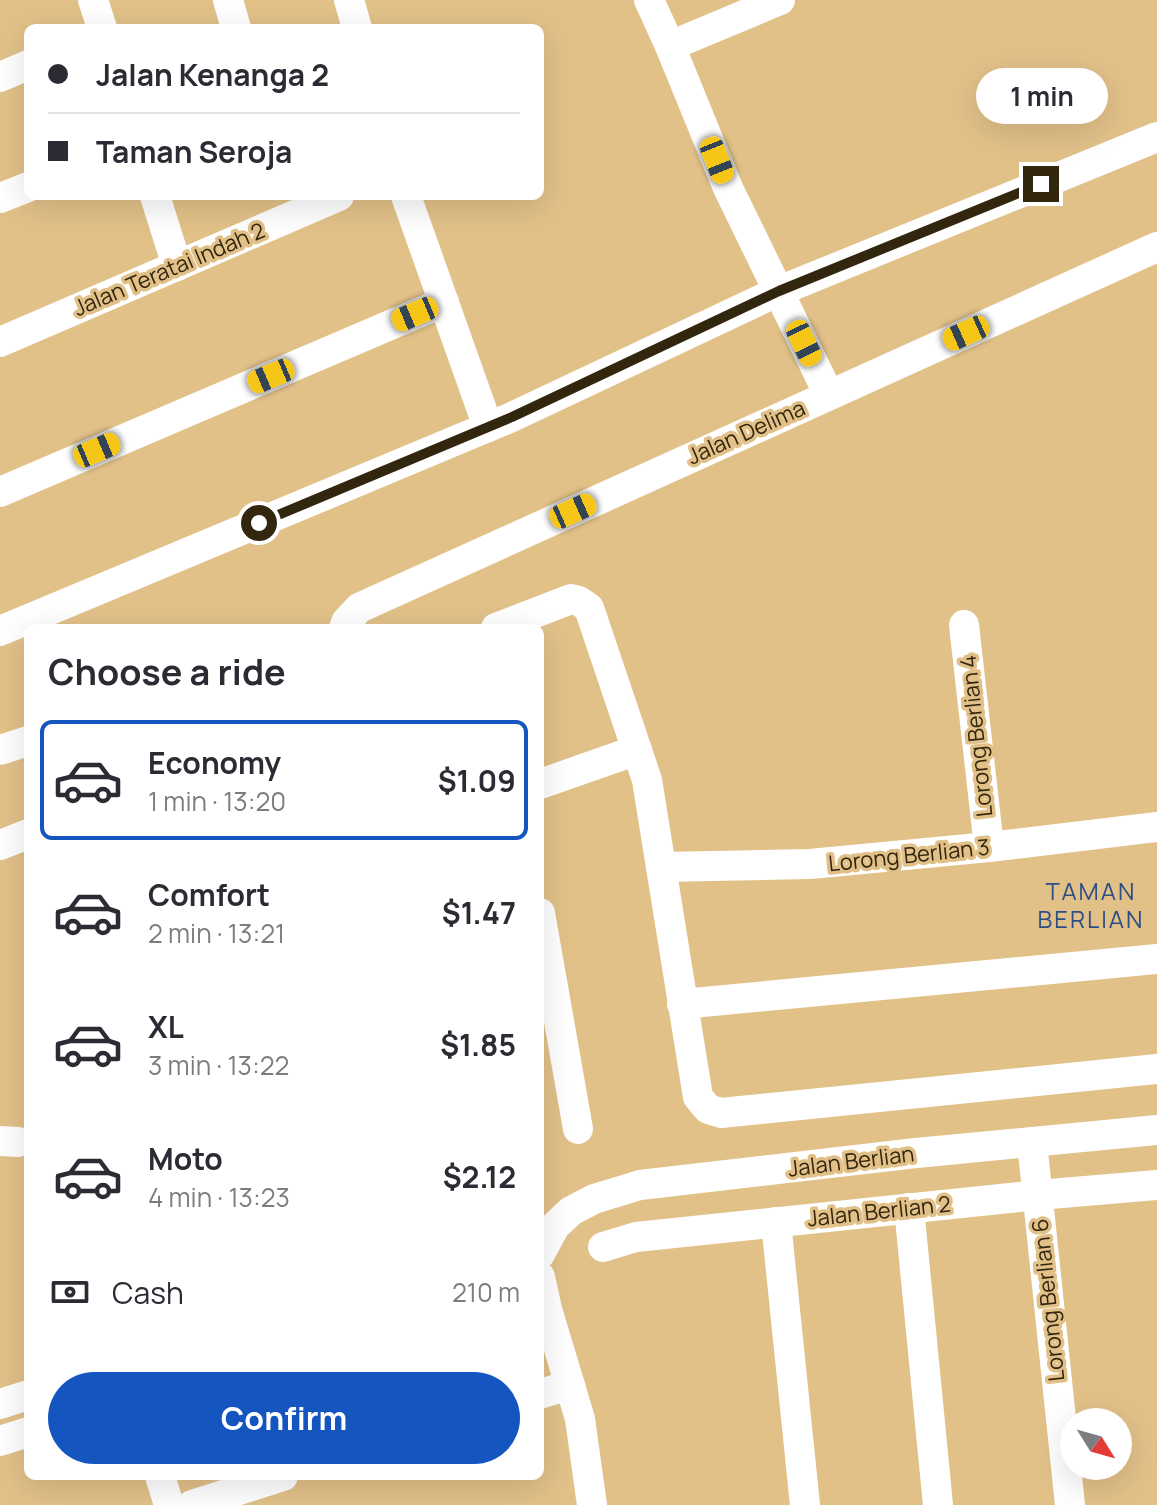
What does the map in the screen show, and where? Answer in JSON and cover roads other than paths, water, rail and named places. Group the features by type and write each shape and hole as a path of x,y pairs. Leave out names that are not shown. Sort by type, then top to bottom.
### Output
{"street":[{"path":"93,0 101,24"},
{"path":"228,0 235,24"},
{"path":"349,0 356,24"},
{"path":"649,0 728,188 829,395"},
{"path":"670,46 780,0"},
{"path":"0,77 24,67"},
{"path":"0,631 488,427 779,291 1157,137"},
{"path":"0,198 24,189"},
{"path":"156,200 177,266"},
{"name":"Jalan Teratai Indah 2","path":"0,342 177,266 288,206 319,200"},
{"path":"407,200 488,427"},
{"name":"Jalan Delima","path":"345,624 359,608 1157,247"},
{"path":"0,492 444,302"},
{"path":"506,624 571,599 589,608 647,780 698,1097 708,1109 721,1113 1157,1069"},
{"name":"Lorong Berlian 4","path":"964,625 989,847"},
{"path":"0,750 24,742"},
{"path":"544,783 637,750"},
{"name":"Lorong Berlian 3","path":"661,867 810,864 1157,827"},
{"path":"0,845 24,836"},
{"path":"544,936 578,1129"},
{"path":"682,1004 1157,959"},
{"name":"Jalan Berlian","path":"544,1247 555,1226 571,1211 594,1199 640,1185 916,1153 1157,1130"},
{"name":"Lorong Berlian 6","path":"1032,1142 1070,1505"},
{"name":"Jalan Berlian 2","path":"603,1247 636,1237 1157,1185"},
{"path":"909,1208 938,1505"},
{"path":"776,1222 805,1505"},
{"path":"544,1295 580,1419 592,1505"},
{"path":"544,1393 570,1385"},
{"path":"0,1404 24,1396"},
{"path":"0,1441 24,1433"},
{"path":"161,1480 169,1505"},
{"path":"192,1505 270,1480"}],"district":[{"name":"TAMAN BERLIAN","path":"1091,904"}]}
